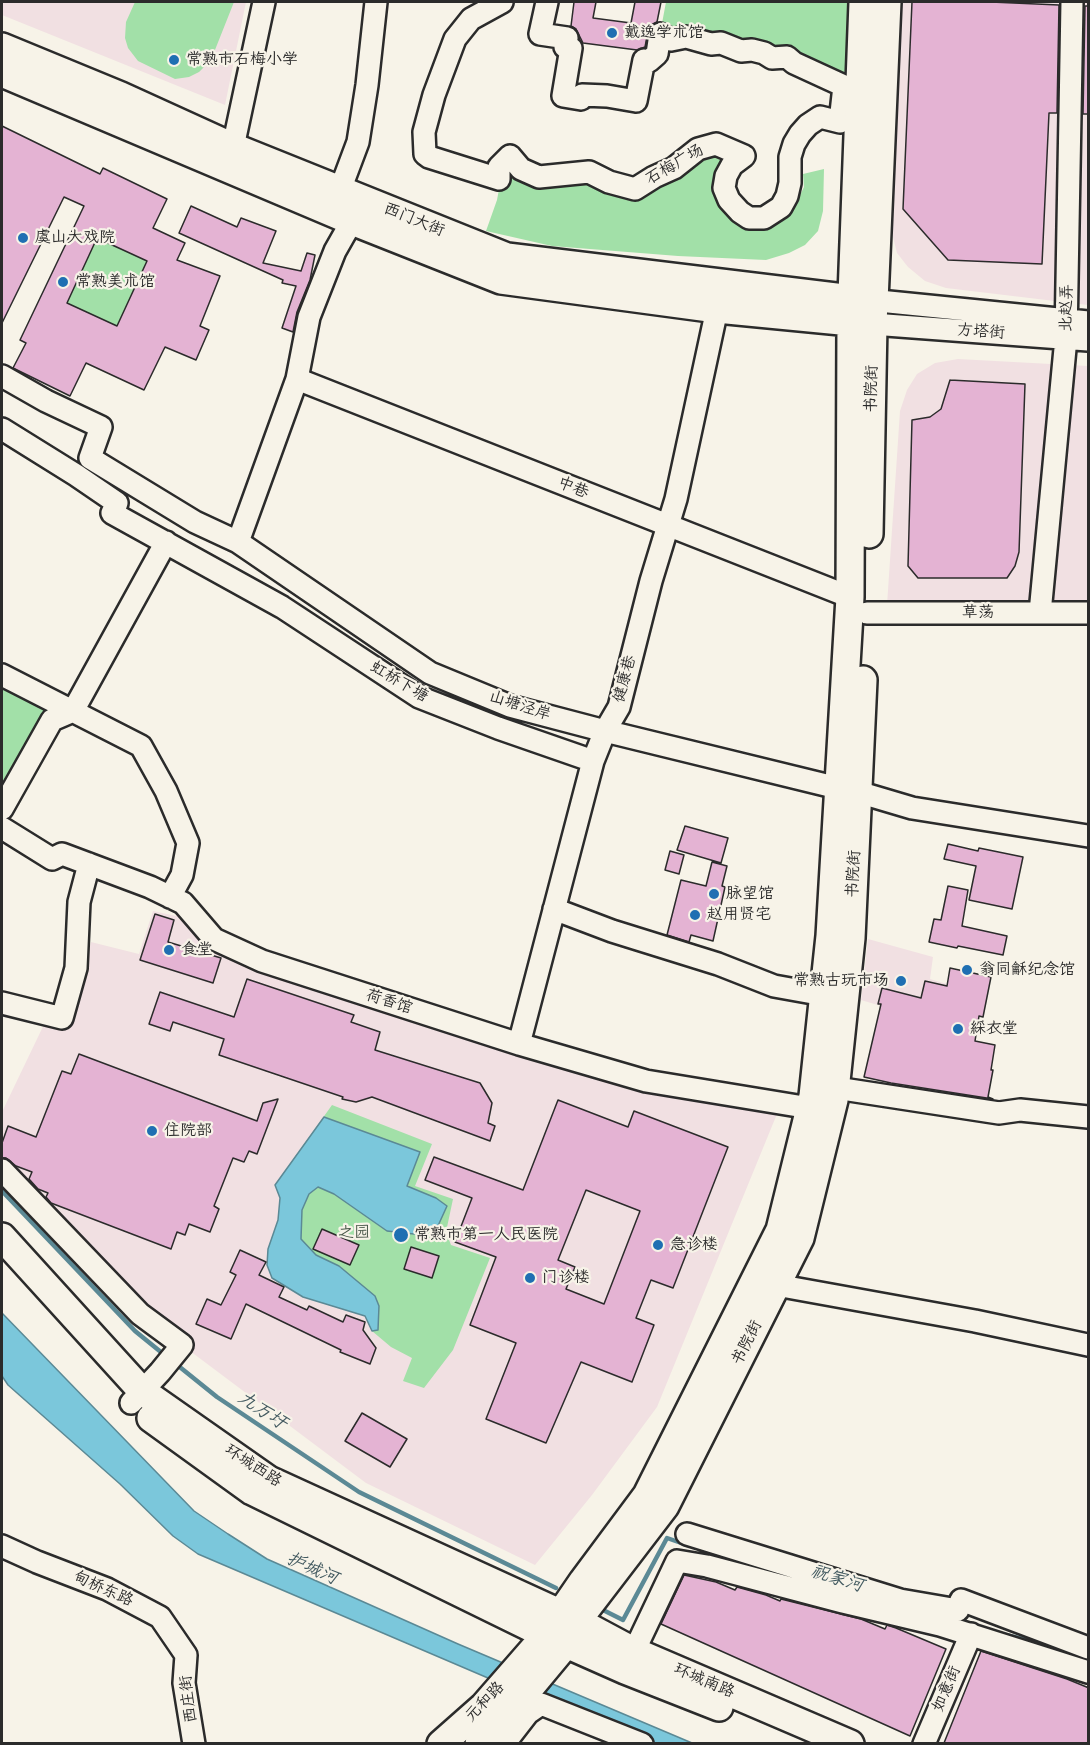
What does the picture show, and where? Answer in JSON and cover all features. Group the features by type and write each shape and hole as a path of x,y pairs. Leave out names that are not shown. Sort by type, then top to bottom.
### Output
{"main road":[{"name":"书院街","path":"563,1628 583,1581 647,1495 780,1230 813,1096 848,790 858,605 863,311 863,2"},
{"name":"书院街","path":"863,311 887,2"},
{"name":"西门大街","path":"2,47 121,96 234,147 507,257 863,311"},
{"name":"西门大街","path":"2,73 352,221 501,280 717,309 863,311"},
{"name":"书院街","path":"496,1724 535,1664 665,1506 800,1238 836,1088 851,938 848,790"},
{"name":"环城西路","path":"2,1237 144,1389"},
{"name":"环城西路","path":"2,1264 144,1389 252,1491 563,1628"},
{"name":"环城南路","path":"563,1628 805,1743"},
{"name":"环城南路","path":"629,1660 850,1743"},
{"name":"元和路","path":"441,1743 496,1724"},
{"name":"元和路","path":"479,1743 496,1724"}],"street":[{"path":"234,147 264,2"},
{"path":"340,190 358,142 376,2"},
{"name":"石梅广场","path":"502,2 471,19 455,39 434,95 424,132 425,154 429,157 499,179 499,167 510,156 521,169 539,177 589,172 609,182 635,189 675,168 698,149 717,144 744,156 732,165 726,176 724,188 729,200 749,218 764,218 782,207 787,196 790,183 790,157 800,134 820,117 840,122 844,86 794,63 787,57 772,58 752,50 741,51 721,43 711,44 686,37 671,40 660,34 657,54 649,61 644,60 636,101 607,96 582,95 581,99 563,96 571,48 565,47 567,39 540,34 547,2"},
{"name":"北赵弄","path":"1040,613 1067,329 1072,2"},
{"path":"238,542 297,379 309,317 335,251 352,221"},
{"name":"健康巷","path":"519,1044 593,761 618,707 651,581 676,499 717,309"},
{"name":"方塔街","path":"863,311 1067,329 1089,340"},
{"name":"方塔街","path":"1067,329 1089,322"},
{"path":"2,376 46,401 101,427 90,458 76,475 2,429"},
{"name":"中巷","path":"297,379 668,525 858,605"},
{"name":"山塘泾岸","path":"90,458 195,522 238,542 430,673 510,706 912,808 1089,836"},
{"name":"虹桥下塘","path":"76,475 117,503 112,513 282,607 419,697 498,728 593,761"},
{"path":"2,809 52,720 73,711 166,542"},
{"name":"草荡","path":"858,605 1089,613"},
{"path":"2,675 141,746 166,791 188,843 182,875 170,897"},
{"name":"荷香馆","path":"2,828 52,859 62,854 150,886 183,903 214,939 262,961 519,1044 646,1081 810,1108"},
{"path":"2,1003 62,1018 76,968 79,902 89,864"},
{"path":"554,909 612,931 718,964 774,986 824,994"},
{"path":"836,1088 999,1113 1020,1110 1089,1117"},
{"path":"2,1170 140,1314 182,1345 144,1389"},
{"path":"776,1285 975,1321 1089,1345"},
{"path":"687,1534 900,1599 941,1616 971,1634 1089,1672"},
{"name":"甸桥东路","path":"2,1545 37,1562 107,1588 160,1617 186,1655"},
{"path":"629,1660 677,1561 707,1566 843,1602 941,1616 958,1610 962,1600 1089,1648"},
{"name":"如意街","path":"924,1743 971,1634"},
{"name":"西庄街","path":"186,1655 184,1683 194,1743"},
{"path":"496,1724 528,1713 541,1704 642,1743"}],"shaded area":[{"name":"常熟市石梅小学","path":"2,2 246,2 225,105 2,15"},
{"path":"901,2 1088,2 1088,305 946,288 925,281 908,267 897,253 892,233 892,203"},
{"path":"958,359 1088,366 1088,601 887,605 900,411 907,390 917,374 935,363"},
{"name":"常熟市第一人民医院","path":"180,907 228,959 263,973 593,1078 779,1109 657,1407 592,1495 535,1565 366,1483 182,1345 2,1164 2,1112 49,1014 69,1023 91,942 139,954 153,911 176,916"},
{"name":"常熟古玩市场","path":"868,939 933,957 930,979 947,984 938,1023 861,1000"}],"green space":[{"path":"135,2 234,2 211,60 199,72 189,77 175,79 138,61 128,48 125,38 126,22"},
{"path":"666,2 849,2 844,86 794,63 660,34"},
{"path":"698,149 735,151 724,188 770,222 782,219 791,213 804,187 803,174 824,169 823,211 818,231 805,245 766,260 552,246 486,231 497,200 500,184 499,167 589,172 635,188"},
{"path":"97,238 147,261 117,326 67,303"},
{"path":"2,680 54,707 2,788"},
{"name":"之园","path":"332,1105 432,1144 415,1186 453,1199 446,1232 451,1245 490,1258 453,1350 424,1388 403,1381 412,1358 391,1347 372,1331 365,1316 303,1297 272,1278 267,1265 268,1249 278,1220 280,1198 275,1185"}],"water":[{"path":"324,1117 420,1152 407,1186 436,1198 447,1206 437,1228 414,1234 387,1231 334,1194 318,1187 309,1194 302,1210 301,1239 316,1255 339,1266 375,1296 379,1306 378,1330 372,1331 365,1316 303,1297 272,1278 267,1265 268,1249 278,1220 280,1198 275,1185"},
{"path":"2,1313 194,1511 267,1559 458,1644 692,1743 640,1743 198,1554 173,1536 120,1484 8,1385 2,1376"}],"building":[{"name":"戴逸学术馆","path":"574,2 596,2 593,18 631,23 635,2 661,2 657,22 649,27 645,47 637,50 583,43 576,29 571,26"},
{"path":"912,2 1059,5 1057,113 1049,113 1042,264 948,260 903,209"},
{"path":"1085,6 1089,6 1089,114 1083,114"},
{"path":"2,126 100,174 103,168 167,199 153,228 185,243 177,260 220,276 200,326 209,330 196,360 165,347 144,390 86,363 70,396 13,368 26,343 20,340 84,206 64,197 2,323","holes":["97,238 147,261 117,326 67,303"]},
{"path":"191,206 237,227 241,218 276,231 263,263 301,271 307,253 315,255 310,280 297,312 293,332 282,328 296,286 282,283 283,280 179,233"},
{"path":"950,380 1025,384 1019,552 1015,566 1007,578 918,578 908,566 912,420 930,417 941,409"},
{"path":"685,826 728,838 721,863 677,850"},
{"path":"948,844 1023,857 1012,909 969,900 976,866 944,859"},
{"path":"670,851 684,855 679,874 665,870"},
{"path":"712,862 727,866 722,886 725,887 713,941 691,935 689,942 667,935 681,880 706,886"},
{"path":"948,886 968,890 962,926 1007,936 1003,955 929,942 934,919 941,920"},
{"name":"食堂","path":"155,914 174,920 168,942 221,958 213,983 140,960"},
{"path":"950,968 991,977 983,1017 979,1016 975,1041 995,1045 988,1097 993,1099 864,1077 881,1004 878,1004 882,988 921,998 925,981 947,986"},
{"path":"247,979 354,1015 351,1022 380,1032 375,1050 480,1083 492,1103 488,1123 495,1126 490,1141 372,1097 356,1102 342,1099 343,1097 219,1055 224,1039 173,1022 170,1031 149,1024 160,992 234,1017"},
{"name":"住院部","path":"79,1054 257,1121 263,1103 278,1099 257,1154 249,1151 244,1162 233,1158 214,1206 219,1209 210,1232 189,1224 185,1235 177,1232 171,1249 51,1203 46,1197 48,1193 38,1189 29,1179 32,1172 2,1158 2,1143 8,1126 36,1137 62,1071 71,1074"},
{"path":"558,1100 628,1127 634,1111 728,1147 673,1288 651,1280 636,1318 654,1325 632,1382 581,1362 546,1443 486,1419 516,1343 470,1325 496,1257 455,1242 472,1198 425,1180 434,1157 523,1190","holes":["586,1190 640,1211 604,1304 566,1289 575,1267 558,1260"]},
{"path":"322,1229 359,1245 350,1265 313,1249"},
{"path":"411,1247 439,1256 432,1278 404,1269"},
{"path":"240,1250 266,1262 259,1275 284,1287 279,1297 307,1310 309,1306 343,1322 346,1315 365,1322 363,1330 376,1348 370,1364 340,1352 341,1350 246,1304 231,1339 196,1324 207,1299 221,1305 236,1275 230,1272"},
{"path":"362,1413 407,1439 390,1467 345,1441"},
{"path":"684,1575 716,1582 735,1590 737,1587 780,1601 781,1599 861,1619 885,1629 887,1625 946,1649 910,1736 661,1624"},
{"path":"981,1651 1089,1688 1089,1743 944,1743"}],"waterway":[{"name":"九万圩","path":"2,1191 135,1331 167,1357"},
{"name":"九万圩","path":"176,1364 217,1397 359,1492 556,1588"},
{"name":"祝家河","path":"601,1609 623,1620 667,1538 687,1545"},
{"name":"祝家河","path":"707,1551 770,1572"},
{"name":"祝家河","path":"1001,1634 1032,1641 1053,1650"}],"place":[{"name":"戴逸学术馆","path":"612,33"},
{"name":"常熟市石梅小学","path":"174,60"},
{"name":"虞山大戏院","path":"23,238"},
{"name":"常熟美术馆","path":"63,282"},
{"name":"脉望馆","path":"714,894"},
{"name":"赵用贤宅","path":"695,915"},
{"name":"食堂","path":"169,950"},
{"name":"翁同龢纪念馆","path":"967,970"},
{"name":"常熟古玩市场","path":"901,981"},
{"name":"綵衣堂","path":"958,1029"},
{"name":"住院部","path":"152,1131"},
{"name":"常熟市第一人民医院","path":"401,1235"},
{"name":"急诊楼","path":"658,1245"},
{"name":"门诊楼","path":"530,1278"}],"water label":[{"name":"护城河","path":"312,1569"}]}
